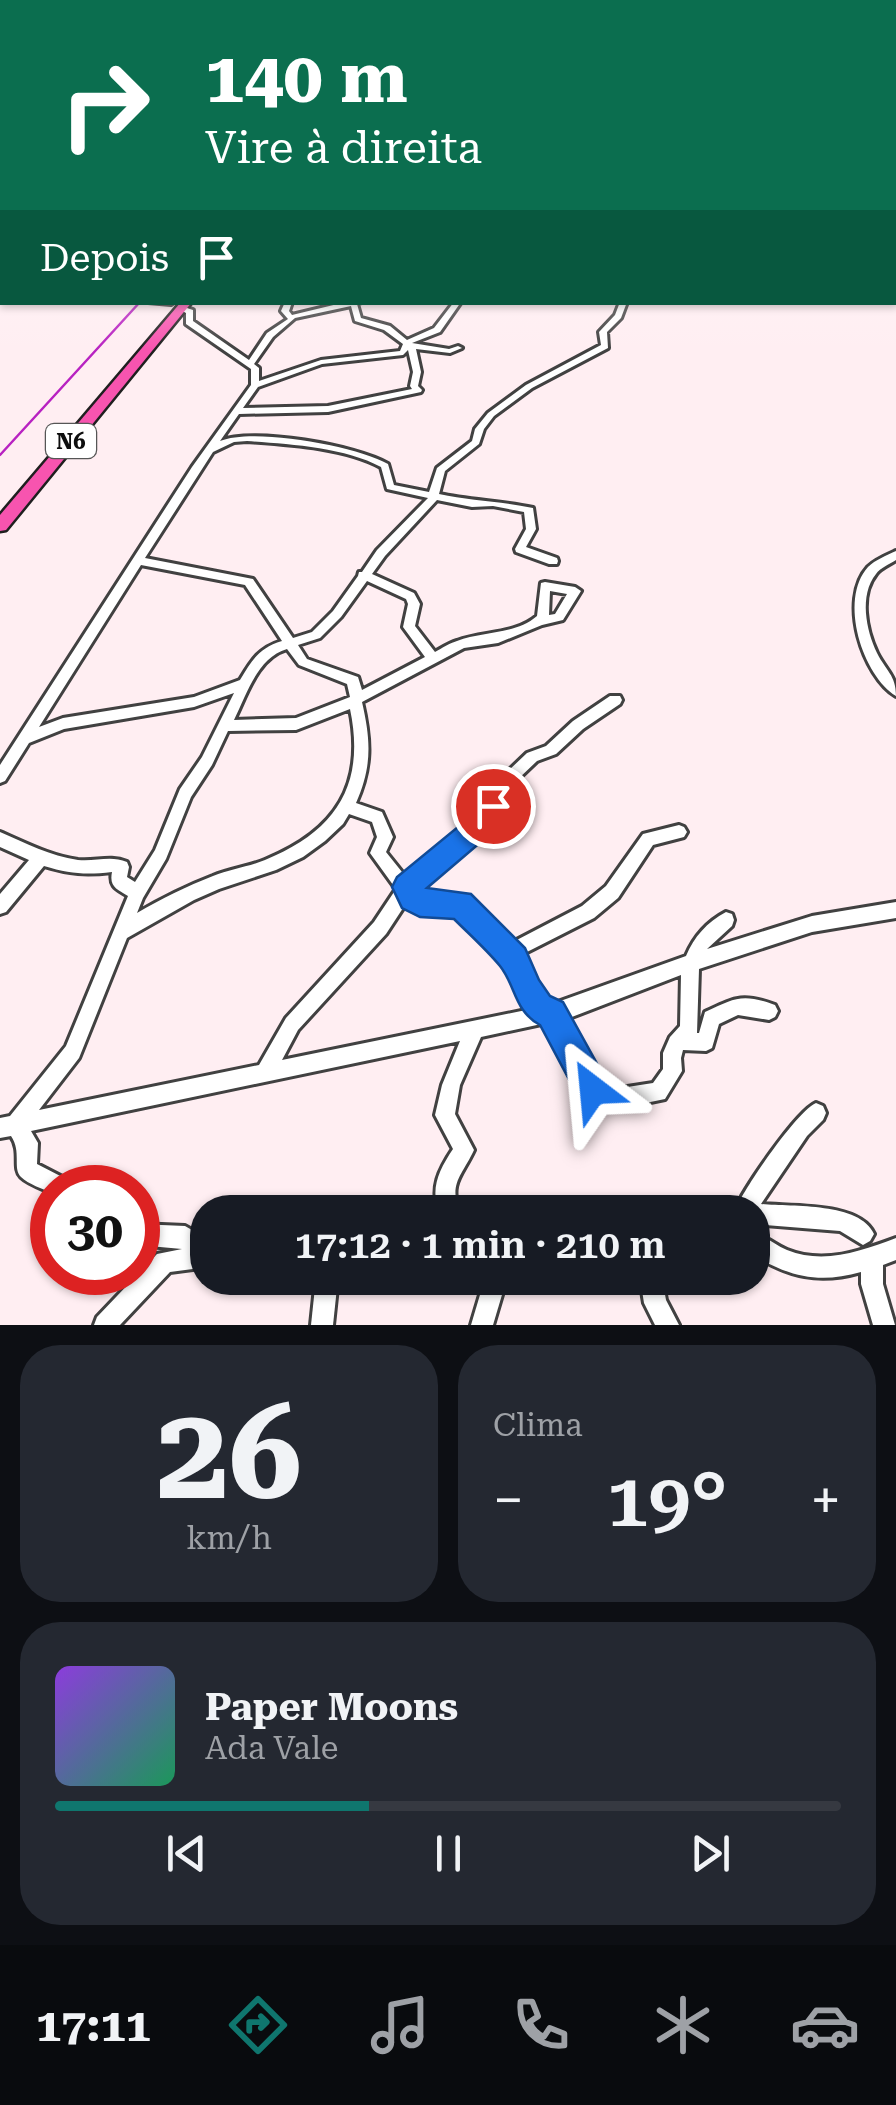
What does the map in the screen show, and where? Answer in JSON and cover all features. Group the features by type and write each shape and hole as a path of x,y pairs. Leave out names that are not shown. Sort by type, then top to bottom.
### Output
{"highway":[{"name":"N6","path":"0,526 142,356 179,305"},
{"name":"N6","path":"0,513 96,401 142,356"}],"street":[{"path":"0,777 254,385 255,368 204,336 189,322 190,312 181,305"},
{"path":"288,305 285,311 291,317"},
{"path":"250,364 270,335 291,317 351,305"},
{"path":"356,305 358,320 387,328 409,345 450,351 458,348"},
{"path":"254,385 321,362 403,353 409,345 444,326 456,305"},
{"path":"7,1127 73,1052 138,893 161,854 185,794 258,661 275,648 316,635 434,495 440,470 476,442 476,434 487,417 552,374 605,346 602,332 606,324 619,316 623,305"},
{"path":"238,412 328,409 418,390 414,386 417,372 409,345"},
{"path":"209,451 229,440 253,438 360,453 386,466 390,487 529,510 531,528 520,549 554,561"},
{"path":"896,555 869,574 860,607 860,626 869,650 896,690"},
{"path":"122,933 160,906 269,866 312,844 347,808 364,771 364,737 354,681 303,662 248,582 140,561"},
{"path":"363,576 410,596 414,604 409,627 434,660"},
{"path":"224,726 296,724 356,699 467,642 498,638 538,622"},
{"path":"26,738 63,724 194,702 245,684"},
{"path":"264,1072 292,1024 380,928 407,887 479,827 510,777 532,757 551,750 578,724 615,700"},
{"path":"347,808 377,817 385,837 378,852 412,898 460,905 514,958 528,992 539,1007 551,1014 593,1090 621,1098 658,1092 674,1071 670,1057 690,1029 688,964 709,931 726,920"},
{"path":"514,958 517,948 588,912 612,892 648,838 680,832"},
{"path":"0,839 42,856 89,868 115,863 122,867 118,881 138,893"},
{"path":"0,906 42,856"},
{"path":"7,1127 551,1014 812,924 896,910"},
{"path":"679,1041 706,1042 710,1018 737,1006 769,1012"},
{"path":"445,1195 448,1170 464,1150 446,1115 452,1085 475,1029"},
{"path":"756,1195 816,1113"},
{"path":"7,1127 28,1144 30,1171"},
{"path":"770,1215 843,1221 863,1234"},
{"path":"160,1236 185,1237 190,1241"},
{"path":"770,1254 804,1268 843,1268 896,1249"},
{"path":"104,1325 165,1262 190,1258"},
{"path":"872,1258 872,1284 884,1325"},
{"path":"322,1325 325,1295"},
{"path":"482,1325 491,1295"},
{"path":"654,1295 668,1325"}],"railway":[{"path":"0,455 137,305"}],"route":[{"path":"493,806 479,827 407,887 412,898 420,902 460,905 482,923 514,958 528,992 539,1007 551,1014 593,1090"}]}
